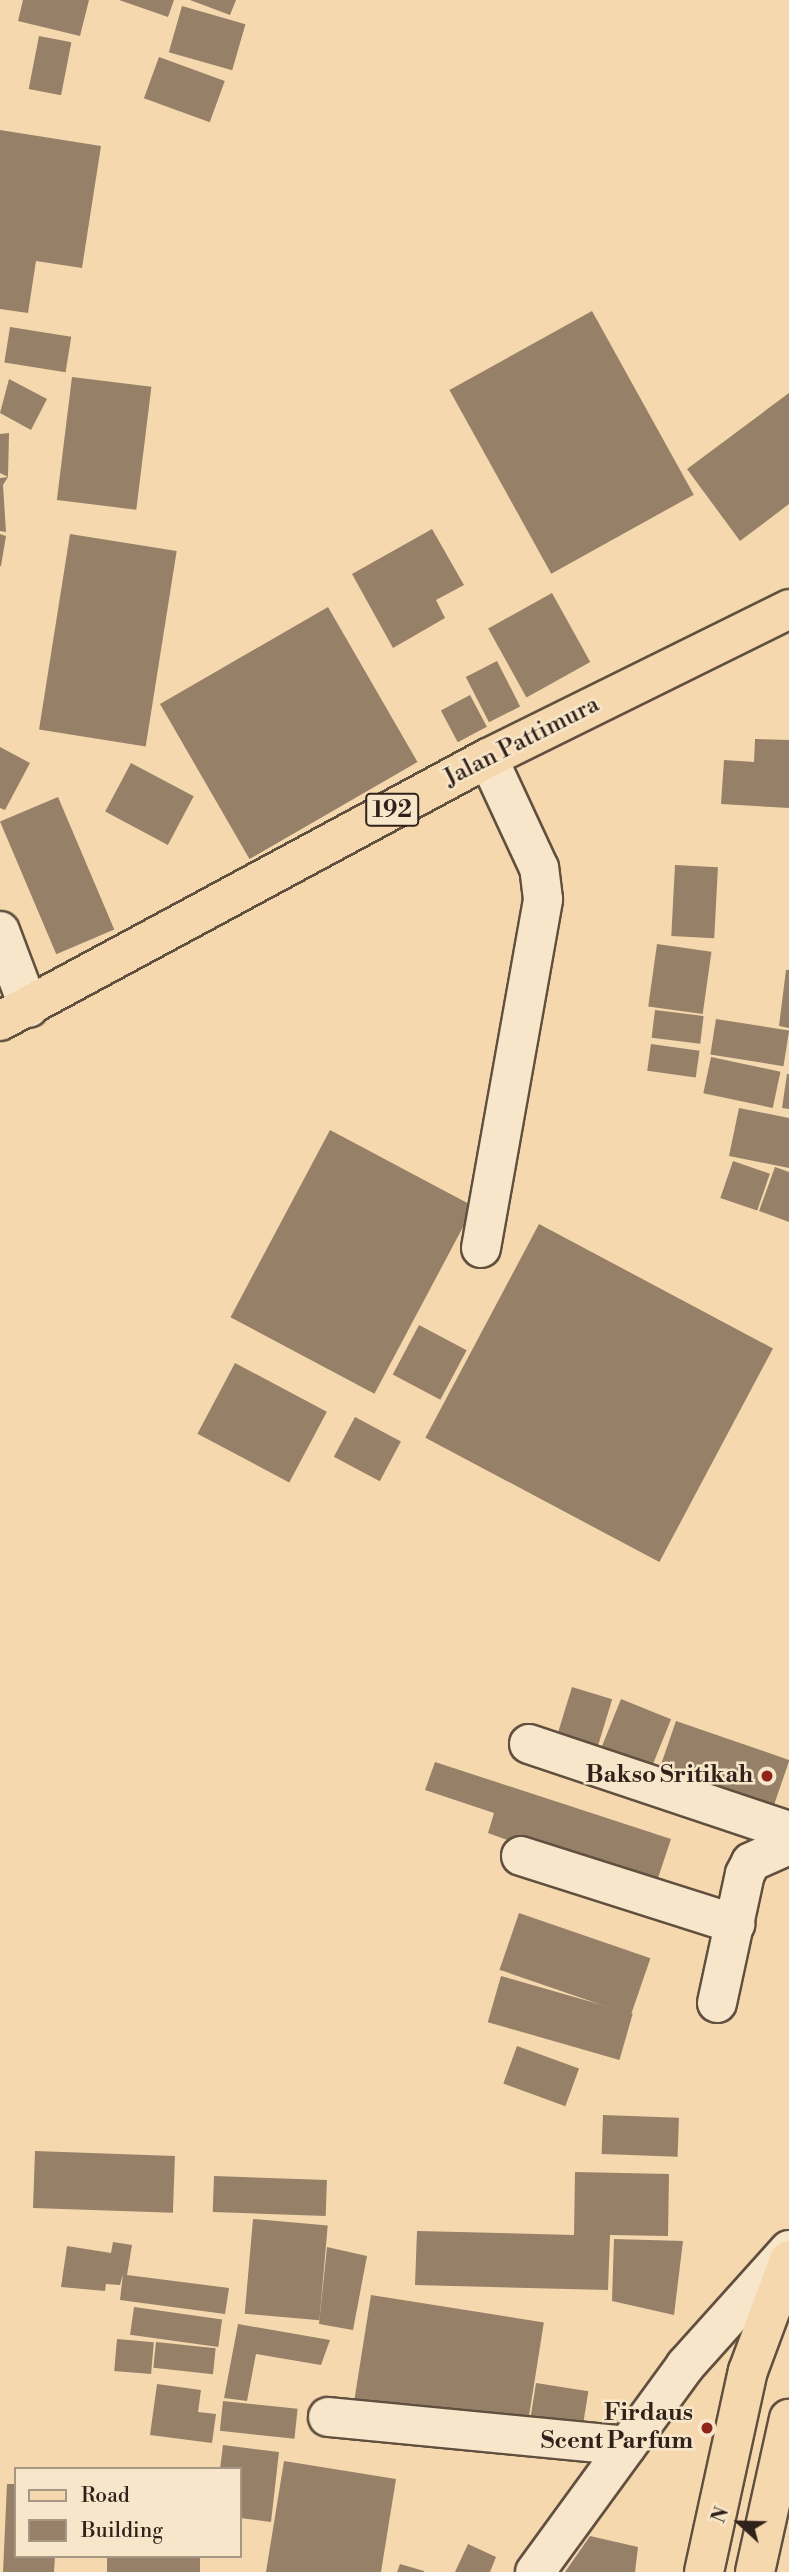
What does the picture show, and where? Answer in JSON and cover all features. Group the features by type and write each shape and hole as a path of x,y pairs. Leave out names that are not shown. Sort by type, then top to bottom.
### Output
{"main road":[{"name":"Jalan Pattimura","path":"15,1015 488,758 789,609"},
{"path":"704,2572 748,2371 789,2260"},
{"path":"755,2572 789,2419"}],"street":[{"path":"481,1248 543,899 539,868 488,758"},
{"path":"0,931 15,1015"},
{"path":"529,1744 789,1831"},
{"path":"717,2003 751,1862 789,1845"},
{"path":"521,1856 735,1924"},
{"path":"535,2572 685,2366 789,2250"},
{"path":"328,2417 627,2446"}],"building":[{"path":"23,0 89,0 80,36 18,21"},
{"path":"119,0 174,0 168,17"},
{"path":"190,0 236,0 230,15"},
{"path":"182,6 245,24 232,70 169,52"},
{"path":"39,36 71,42 61,95 29,89"},
{"path":"159,57 225,81 210,122 144,98"},
{"path":"0,130 101,146 82,268 36,261 28,313 0,309"},
{"path":"592,311 694,495 551,574 449,390"},
{"path":"10,327 71,337 66,372 4,363"},
{"path":"72,377 151,387 136,510 57,500"},
{"path":"9,379 47,399 31,430 0,413"},
{"path":"789,393 789,504 740,541 687,469"},
{"path":"9,433 8,477 0,473 0,434"},
{"path":"8,477 3,485 6,532 0,531 0,478"},
{"path":"432,529 464,585 436,600 445,618 393,648 352,574"},
{"path":"0,534 6,536 1,566 0,566"},
{"path":"70,534 177,551 146,746 39,730"},
{"path":"552,593 590,662 526,697 488,628"},
{"path":"328,607 418,762 249,859 160,704"},
{"path":"497,661 520,706 489,722 466,677"},
{"path":"470,695 487,727 458,742 441,710"},
{"path":"755,739 789,740 789,808 721,804 724,760 754,762"},
{"path":"0,747 30,763 5,810 0,808"},
{"path":"131,763 194,796 168,845 105,812"},
{"path":"58,797 114,930 56,954 0,822"},
{"path":"675,865 718,867 714,938 671,936"},
{"path":"657,944 711,952 703,1014 648,1006"},
{"path":"786,970 789,970 789,1028 779,1026"},
{"path":"655,1010 704,1016 700,1044 652,1038"},
{"path":"716,1019 789,1031 783,1066 710,1055"},
{"path":"651,1044 700,1051 696,1078 647,1071"},
{"path":"711,1057 780,1072 773,1108 703,1093"},
{"path":"789,1074 789,1109 782,1108"},
{"path":"739,1108 789,1118 789,1168 729,1156"},
{"path":"330,1130 474,1207 374,1394 230,1317"},
{"path":"733,1161 770,1174 757,1211 720,1198"},
{"path":"775,1167 789,1172 789,1222 759,1211"},
{"path":"539,1224 773,1348 659,1562 425,1438"},
{"path":"419,1325 467,1350 440,1400 393,1374"},
{"path":"235,1363 327,1412 289,1482 197,1434"},
{"path":"355,1417 401,1441 380,1481 334,1457"},
{"path":"572,1687 612,1699 596,1752 556,1740"},
{"path":"621,1699 671,1719 648,1777 598,1756"},
{"path":"676,1721 789,1760 771,1813 658,1774"},
{"path":"435,1762 671,1839 653,1893 488,1833 494,1813 425,1790"},
{"path":"519,1913 650,1958 631,2015 499,1970"},
{"path":"501,1976 633,2014 619,2060 488,2022"},
{"path":"517,2046 579,2069 565,2106 503,2084"},
{"path":"603,2115 679,2118 678,2157 602,2154"},
{"path":"35,2151 175,2156 173,2213 33,2208"},
{"path":"575,2172 669,2174 668,2236 610,2235 608,2290 415,2285 417,2231 574,2235"},
{"path":"214,2176 327,2180 326,2216 213,2212"},
{"path":"253,2219 328,2226 319,2320 245,2314"},
{"path":"614,2239 683,2241 674,2315 612,2301"},
{"path":"113,2242 132,2245 127,2275 229,2288 225,2314 120,2300 123,2274 120,2285 106,2284 105,2291 61,2287 67,2246 111,2253"},
{"path":"327,2247 367,2256 353,2330 319,2324"},
{"path":"371,2295 544,2322 526,2433 353,2406"},
{"path":"134,2307 222,2319 218,2347 130,2335"},
{"path":"238,2324 330,2340 321,2365 256,2354 247,2401 224,2398"},
{"path":"117,2339 154,2342 151,2374 114,2371"},
{"path":"156,2342 216,2348 213,2374 153,2368"},
{"path":"536,2383 588,2391 582,2434 529,2425"},
{"path":"157,2384 201,2390 198,2412 216,2414 212,2443 150,2435"},
{"path":"223,2401 298,2409 294,2439 220,2431"},
{"path":"223,2445 279,2452 271,2522 242,2518 242,2467 220,2467"},
{"path":"284,2461 396,2479 381,2572 266,2572"},
{"path":"7,2484 14,2484 14,2558 55,2558 54,2572 3,2572"},
{"path":"590,2536 638,2547 635,2572 565,2572"},
{"path":"468,2544 496,2557 490,2572 455,2572"},
{"path":"107,2558 200,2558 200,2572 107,2572"},
{"path":"400,2564 424,2571 424,2572 397,2572"}],"place":[{"name":"Bakso Sritikah","path":"767,1776"},
{"name":"Firdaus Scent Parfum","path":"707,2428"}]}
